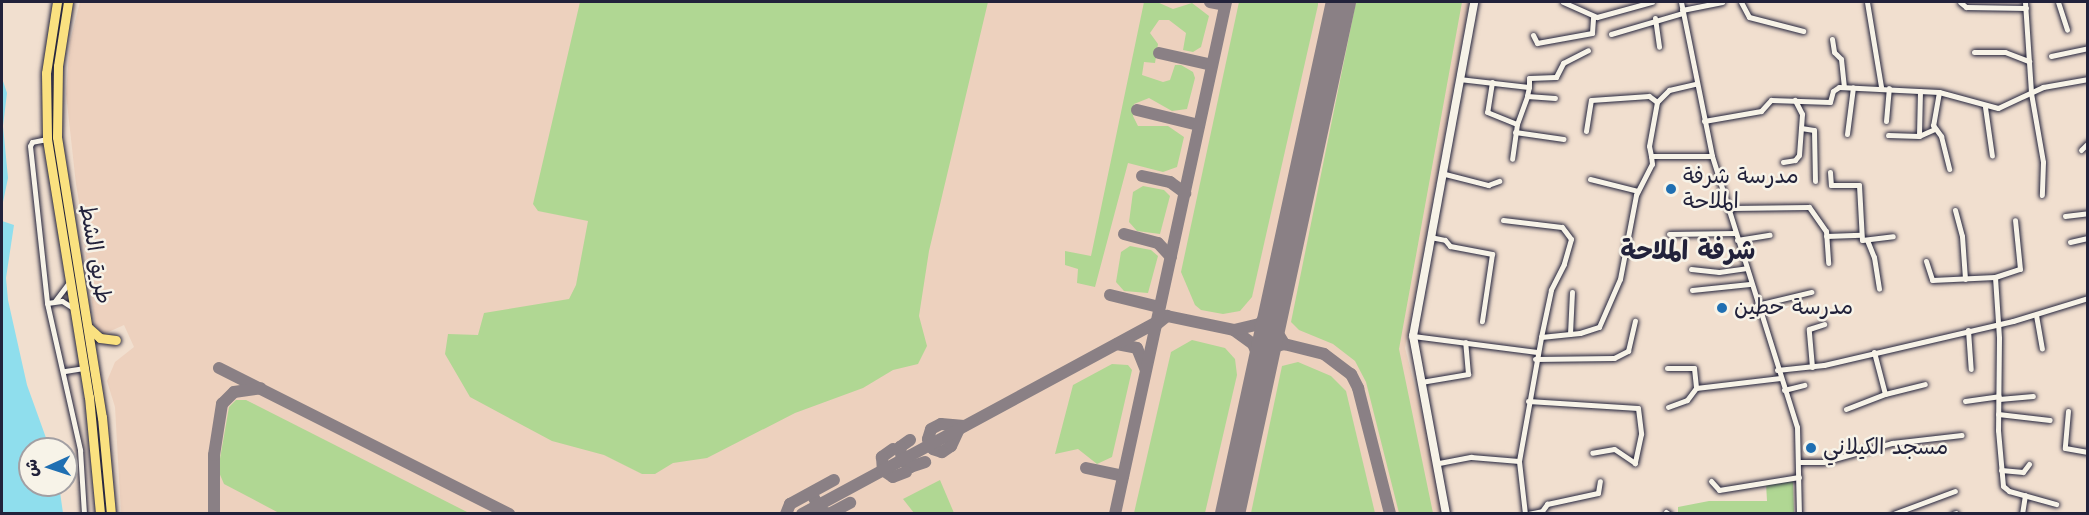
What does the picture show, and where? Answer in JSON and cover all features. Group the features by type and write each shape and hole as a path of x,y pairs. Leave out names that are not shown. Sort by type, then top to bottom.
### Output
{"highway":[{"name":"طريق الشط","path":"57,2 46,73 47,139 68,284 85,368 100,513"},
{"name":"طريق الشط","path":"68,2 58,66 57,137 104,427 111,513"},
{"path":"88,327 100,338 116,340"}],"main road":[{"path":"1446,513 1439,463 1413,336 1429,237 1474,2"}],"street":[{"path":"1563,2 1593,17 1650,2"},
{"path":"1681,2 1695,84 1712,156 1731,208 1735,233 1750,284 1797,427 1800,462 1799,513"},
{"path":"1611,34 1655,18 1722,2"},
{"path":"1741,2 1749,17 1803,31"},
{"path":"1867,2 1881,87"},
{"path":"1960,2 1966,7 2025,5 2031,93 2043,162 2042,195"},
{"path":"2058,2 2067,30"},
{"path":"1533,35 1538,43 1592,33 1593,17"},
{"path":"1655,18 1659,47"},
{"path":"1832,39 1834,52 1841,59 1844,87"},
{"path":"2051,56 2088,48"},
{"path":"1512,159 1515,132 1527,96 1529,78 1556,77 1563,63 1588,50"},
{"path":"1974,52 2005,52 2030,62"},
{"path":"1459,79 1529,87"},
{"path":"1704,121 1761,111 1768,101 1830,102 1834,89 1844,87 1881,87 1940,92 1985,107 2009,106 2031,93 2088,79"},
{"path":"1492,82 1487,112 1517,124"},
{"path":"1541,337 1597,328 1621,275 1638,191 1652,164 1649,146 1657,102 1669,90 1695,84"},
{"path":"1847,134 1853,87"},
{"path":"1886,121 1889,88"},
{"path":"1919,136 1920,91"},
{"path":"1940,92 1935,129 1941,136 1949,169"},
{"path":"1527,96 1555,98"},
{"path":"1586,131 1591,100 1649,96 1657,102"},
{"path":"1783,162 1798,157 1802,114 1795,100"},
{"path":"1985,107 1992,156"},
{"path":"1801,128 1814,130 1815,182"},
{"path":"1888,135 1919,136 1935,129"},
{"path":"1515,132 1564,139"},
{"path":"47,139 32,142 30,146 47,303 65,371 80,450 84,513"},
{"path":"2082,150 2088,143"},
{"path":"1651,156 1712,156"},
{"path":"1830,172 1831,185 1859,185 1862,240 1893,236"},
{"path":"1442,173 1488,185 1499,181"},
{"path":"1590,178 1638,191"},
{"path":"1731,208 1773,205 1809,207 1826,236 1828,263"},
{"path":"1955,210 1962,236 1965,279"},
{"path":"2065,216 2088,213"},
{"path":"1503,220 1562,227 1571,239 1561,272 1551,290 1528,401 1519,461 1527,513 1542,511 1547,504 1598,493 1600,481"},
{"path":"1926,261 1930,279 1995,277 2020,269 2015,220"},
{"path":"1669,234 1735,233"},
{"path":"1737,240 1770,235"},
{"path":"1826,236 1861,235"},
{"path":"1429,237 1445,240 1450,246 1491,254 1482,321"},
{"path":"2070,242 2088,238"},
{"path":"1867,240 1874,257 1879,290"},
{"path":"1691,269 1719,272 1747,268"},
{"path":"1995,277 1999,324 1998,414 2001,470 2005,489 2056,504"},
{"path":"55,301 68,284"},
{"path":"1692,290 1750,284"},
{"path":"1570,334 1572,292"},
{"path":"1757,305 1811,292"},
{"path":"1777,370 1812,367 1999,324 2088,298"},
{"path":"47,303 55,301 73,308"},
{"path":"2036,315 2042,348"},
{"path":"1535,359 1614,358 1628,351 1635,321"},
{"path":"1812,367 1809,329 1824,324"},
{"path":"1968,330 1971,369"},
{"path":"1413,336 1537,352"},
{"path":"1421,382 1468,374 1465,342"},
{"path":"1874,352 1885,394"},
{"path":"65,371 85,368"},
{"path":"1667,368 1694,368 1696,388 1687,400 1668,407"},
{"path":"1696,388 1780,378"},
{"path":"1846,409 1885,394 1925,384"},
{"path":"1784,390 1803,386"},
{"path":"1965,401 2033,396"},
{"path":"1528,401 1638,408 1641,434 1635,464 1614,449 1592,453"},
{"path":"2068,411 2065,448 2088,452"},
{"path":"1998,414 2050,420"},
{"path":"1800,462 1823,462 1892,443 1962,435"},
{"path":"1439,463 1470,457 1519,461"},
{"path":"2001,470 2023,472 2029,464"},
{"path":"1711,481 1719,490 1798,477"},
{"path":"1893,513 1955,491"},
{"path":"2022,513 2025,495"},
{"path":"84,499 99,497"}],"shaded area":[{"path":"80,2 1469,2 1405,348 1432,453 1441,513 121,513 115,407 107,381 115,362 134,347 124,325 104,334 95,325 83,234 86,223 82,220 76,184 66,94 70,41"}],"green space":[{"path":"580,2 988,2 929,251 919,316 927,346 918,364 893,370 863,388 795,413 707,458 673,463 655,474 642,474 604,455 552,441 470,397 445,354 448,334 478,335 484,313 569,299 576,285 588,221 538,211 533,204"},
{"path":"1144,2 1157,2 1173,9 1192,3 1209,16 1201,47 1193,52 1183,50 1186,33 1169,20 1159,20 1150,33 1158,44 1155,63 1144,62 1142,75 1163,82 1170,80 1175,65 1181,65 1193,72 1195,78 1187,109 1172,111 1149,98 1134,104 1133,116 1138,126 1168,126 1184,137 1177,167 1163,172 1128,163 1095,287 1077,283 1078,269 1065,265 1065,251 1091,256"},
{"path":"1239,2 1318,2 1318,5 1252,297 1240,311 1223,314 1201,310 1195,305 1181,272"},
{"path":"1356,2 1462,2 1399,349 1433,513 1399,513 1366,382 1355,361 1333,344 1299,330 1291,322"},
{"path":"1143,186 1164,190 1170,196 1160,234 1137,231 1129,222 1133,192"},
{"path":"1130,246 1151,250 1158,256 1148,293 1124,291 1116,282 1121,252"},
{"path":"1192,340 1225,348 1235,359 1237,375 1205,513 1134,513 1171,352"},
{"path":"1298,362 1331,376 1346,391 1375,513 1251,513 1282,366"},
{"path":"1112,364 1128,365 1132,370 1112,457 1097,464 1078,449 1055,454 1073,385"},
{"path":"236,400 246,400 469,513 279,513 224,484 218,470 229,407"},
{"path":"940,480 954,513 914,513 903,499"},
{"path":"1793,481 1794,513 1678,513 1678,507 1709,501 1767,501 1766,483"}],"water":[{"path":"2,78 7,93 3,126 8,178 2,207"},
{"path":"2,221 14,225 6,278 8,300 27,385 46,437 18,437 18,497 61,497 63,513 2,513"}],"taxiway":[{"path":"1210,2 1225,5"},
{"path":"1115,514 1226,2"},
{"path":"1159,53 1212,65"},
{"path":"1137,110 1199,125"},
{"path":"1142,176 1170,182 1185,193"},
{"path":"1124,234 1158,243 1171,257"},
{"path":"1110,295 1159,307"},
{"path":"1262,365 1253,344 1234,330 1260,324 1276,300"},
{"path":"1157,324 1167,316 1234,330"},
{"path":"802,514 1157,322"},
{"path":"1271,322 1284,344 1324,354 1351,374 1358,388 1390,514"},
{"path":"1117,344 1137,348 1145,368"},
{"path":"1264,358 1274,347 1284,344"},
{"path":"219,368 509,514"},
{"path":"214,514 214,455 222,404 234,392 261,388"},
{"path":"959,429 951,446 942,452 933,449 928,439 931,429 941,424 964,426"},
{"path":"910,440 900,447 902,460 910,467 925,462"},
{"path":"893,449 882,457 883,470 893,477 906,472"},
{"path":"1086,468 1123,476"},
{"path":"786,514 790,504 834,480"},
{"path":"814,498 821,511 829,514 850,503"}],"runway":[{"path":"1230,514 1341,2"}],"place":[{"name":"مدرسة شرفة الملاحة","path":"1671,189"},
{"name":"مدرسة حطين","path":"1722,308"},
{"name":"مسجد الكيلاني","path":"1811,448"}],"district":[{"name":"شرفة الملاحة","path":"1688,252"}]}
